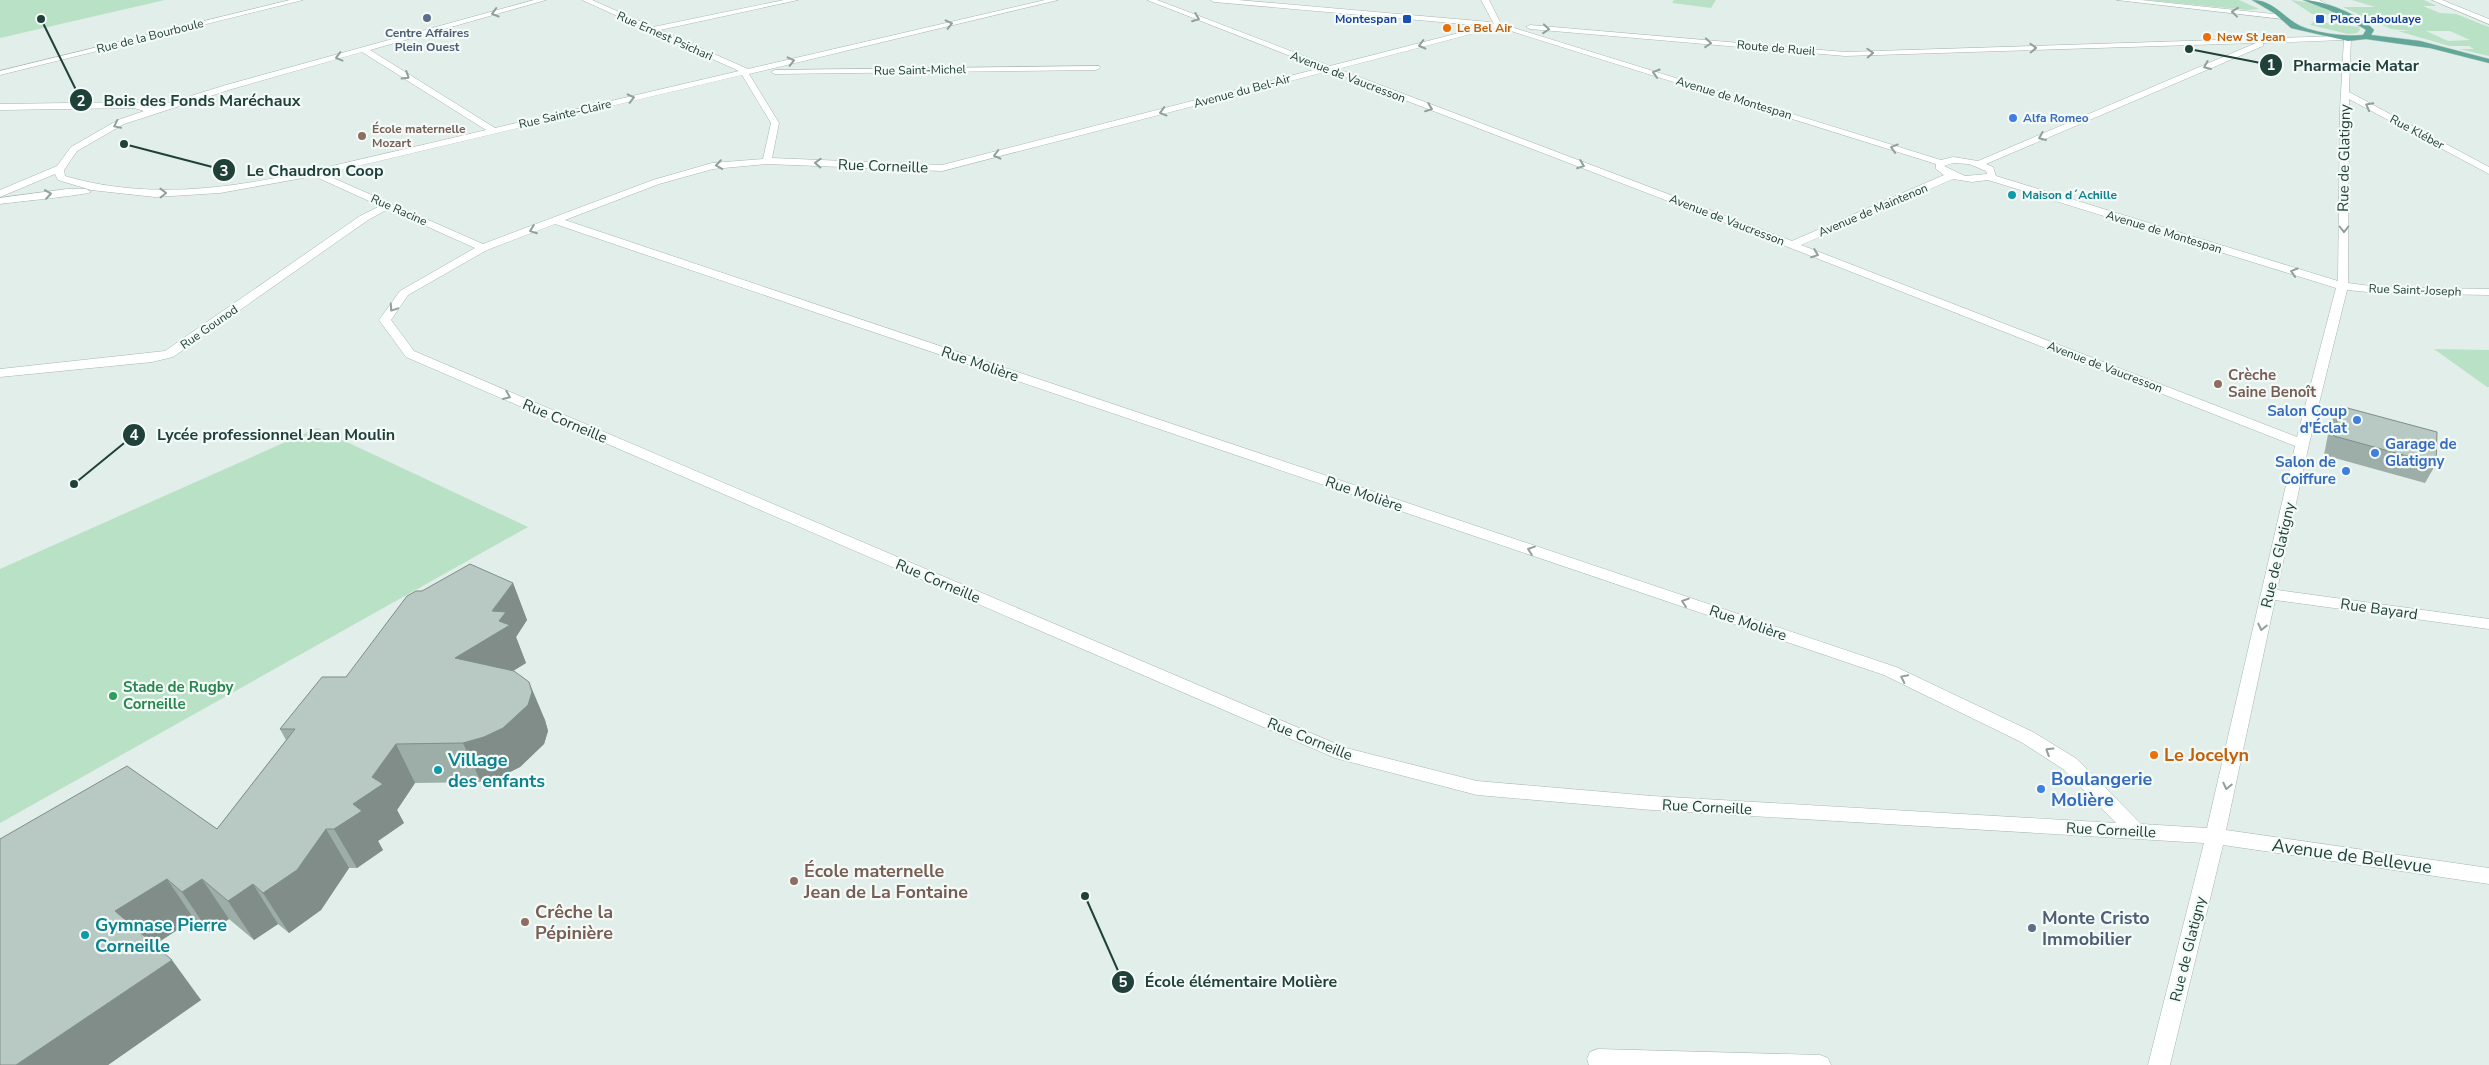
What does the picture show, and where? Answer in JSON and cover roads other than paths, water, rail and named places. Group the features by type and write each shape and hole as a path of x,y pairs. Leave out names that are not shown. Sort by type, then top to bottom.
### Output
{"main road":[{"path":"2256,0 2294,26 2344,38 2366,37 2428,46"},
{"path":"2307,0 2324,5 2366,26 2428,46 2489,61"},
{"path":"2366,26 2370,30 2366,37"}],"street":[{"name":"Rue de la Bourboule","path":"0,72 299,0"},
{"path":"0,194 60,168 74,149 121,122 152,110 542,0"},
{"name":"Rue Ernest Psichari","path":"586,0 744,72"},
{"path":"651,30 794,0"},
{"name":"Rue Sainte-Claire","path":"60,168 61,178 72,183 115,191 150,193 204,191 258,184 315,173 492,130 1054,0"},
{"name":"Avenue de Vaucresson","path":"1150,0 1792,245 2302,444"},
{"name":"Route de Rueil","path":"1214,0 1274,3 1498,25 1836,54 2344,38"},
{"path":"1485,0 1498,25"},
{"path":"2121,0 2283,17"},
{"path":"2313,0 2324,5"},
{"path":"2436,0 2489,22"},
{"name":"Avenue du Bel-Air","path":"1044,143 1498,25"},
{"name":"Avenue de Montespan","path":"1498,25 1941,163"},
{"path":"2286,39 2294,26"},
{"name":"Rue de Glatigny","path":"2159,1065 2215,836 2302,444 2340,286 2344,278 2344,38"},
{"path":"1978,164 2268,40"},
{"path":"364,50 492,130"},
{"name":"Rue Saint-Michel","path":"744,72 1096,68"},
{"path":"744,72 775,123 768,160"},
{"name":"Rue Kléber","path":"2345,93 2489,171"},
{"path":"0,107 135,105 152,110"},
{"name":"Rue Corneille","path":"1044,143 942,168 768,160 712,166 656,182 484,248 404,293 385,320 410,354 1341,754 1477,788 1652,803 2215,836"},
{"path":"1953,175 1942,170 1939,165 1941,163 1961,160 1978,164 1992,172 1988,177"},
{"name":"Rue Racine","path":"315,173 484,248"},
{"name":"Avenue de Montespan","path":"1953,175 1968,178 1988,177 2340,286"},
{"name":"Avenue de Maintenon","path":"1792,245 1953,175"},
{"path":"0,201 67,192 115,191"},
{"name":"Rue Gounod","path":"0,374 152,358 169,354 364,218 390,205"},
{"name":"Rue Molière","path":"556,221 1890,671 2027,737 2070,764 2136,831"},
{"name":"Rue Saint-Joseph","path":"2340,286 2378,290 2489,292"},
{"name":"Rue Bayard","path":"2269,594 2489,624"},
{"name":"Avenue de Bellevue","path":"2215,836 2489,876"},
{"path":"1598,1059 1820,1065"}],"place":[{"name":"Centre Affaires Plein Ouest","path":"427,18"},
{"name":"Bois des Fonds Maréchaux","path":"41,19"},
{"name":"Montespan","path":"1407,19"},
{"name":"Place Laboulaye","path":"2320,19"},
{"name":"Le Bel Air","path":"1447,28"},
{"name":"New St Jean","path":"2207,37"},
{"name":"Pharmacie Matar","path":"2189,49"},
{"name":"Alfa Romeo","path":"2013,118"},
{"name":"École maternelle Mozart","path":"362,136"},
{"name":"Le Chaudron Coop","path":"124,144"},
{"name":"Maison d´Achille","path":"2012,195"},
{"name":"Crèche Saine Benoît","path":"2218,384"},
{"name":"Salon Coup d'Éclat","path":"2357,420"},
{"name":"Garage de Glatigny","path":"2375,453"},
{"name":"Salon de Coiffure","path":"2346,471"},
{"name":"Lycée professionnel Jean Moulin","path":"74,484"},
{"name":"Stade de Rugby Corneille","path":"113,696"},
{"name":"Le Jocelyn","path":"2154,755"},
{"name":"Village des enfants","path":"438,770"},
{"name":"Boulangerie Molière","path":"2041,789"},
{"name":"École maternelle Jean de La Fontaine","path":"794,881"},
{"name":"École élémentaire Molière","path":"1085,896"},
{"name":"Crêche la Pépinière","path":"525,922"},
{"name":"Monte Cristo Immobilier","path":"2032,928"},
{"name":"Gymnase Pierre Corneille","path":"85,935"}]}
